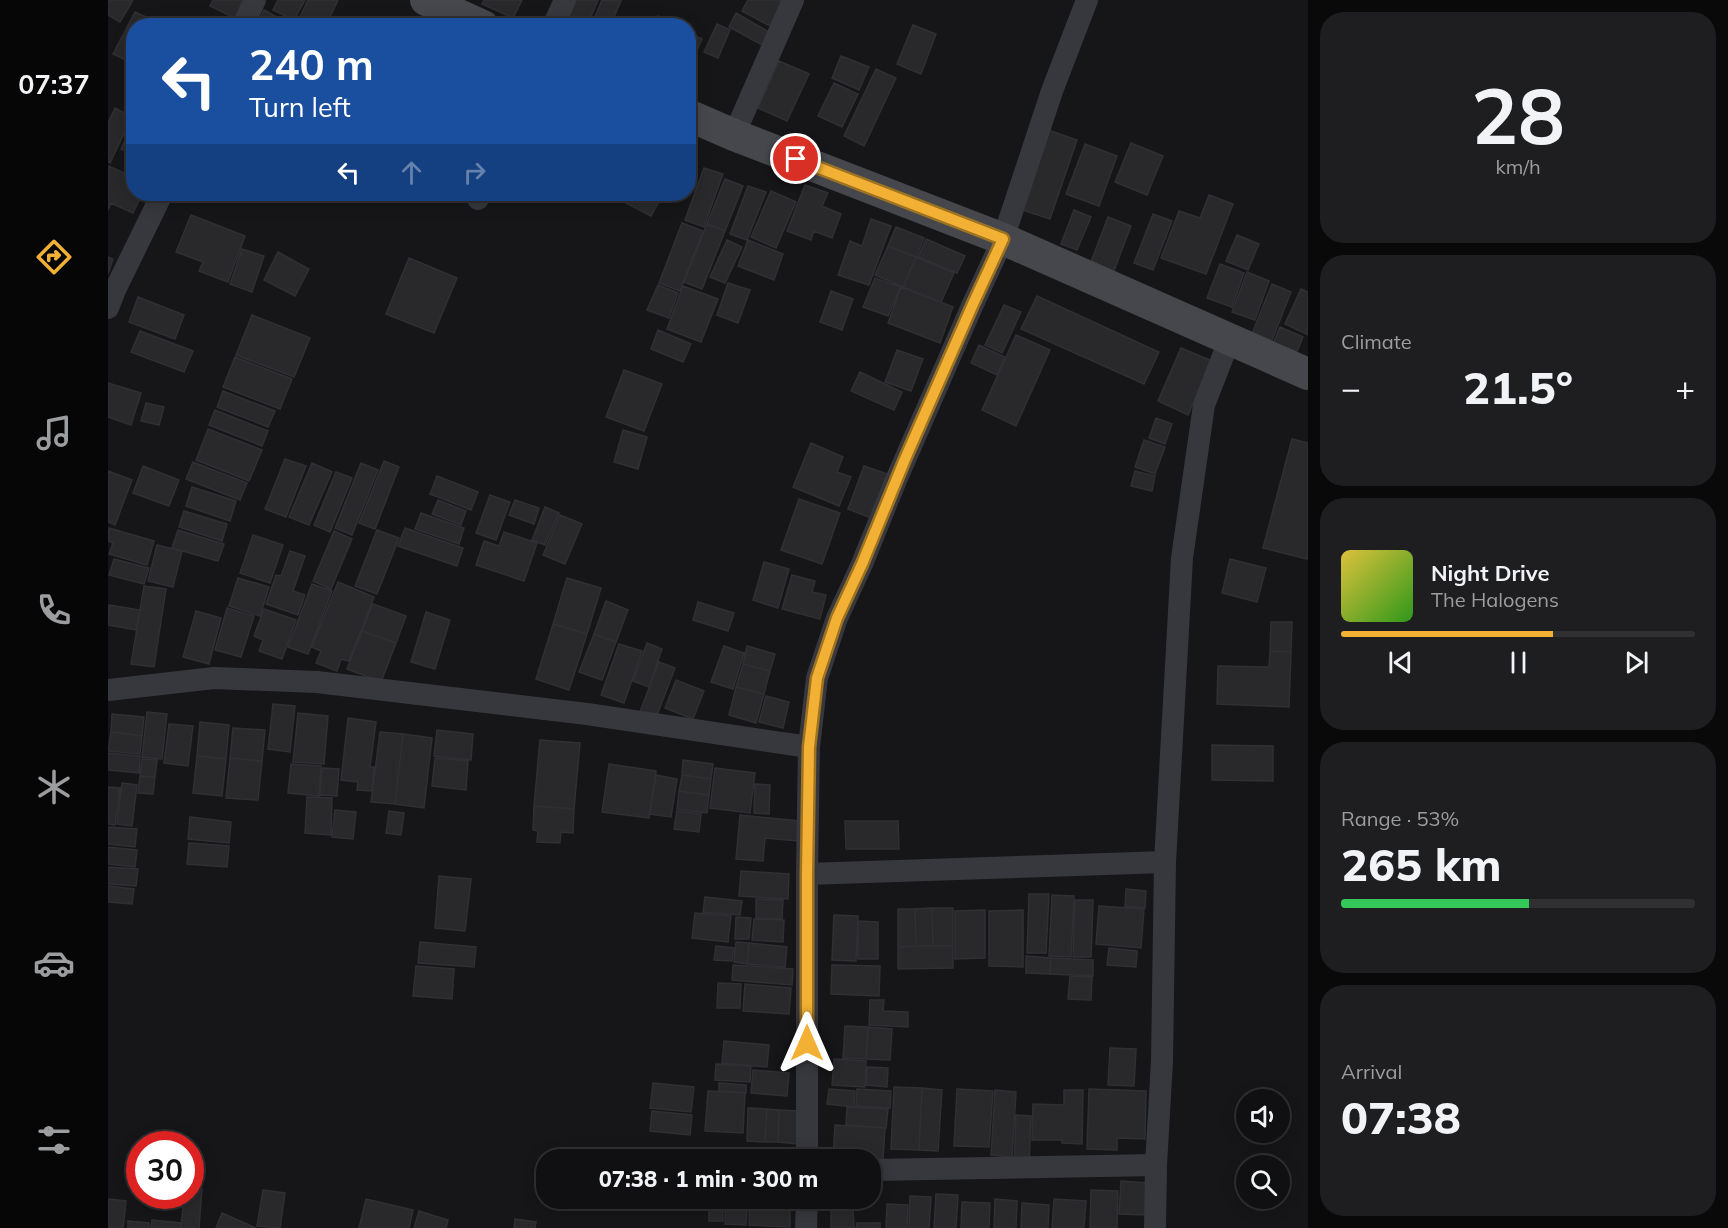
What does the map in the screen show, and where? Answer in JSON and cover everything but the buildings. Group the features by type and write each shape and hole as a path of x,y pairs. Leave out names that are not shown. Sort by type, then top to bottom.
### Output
{"street":[{"path":"247,18 255,0"},
{"path":"426,0 465,18"},
{"path":"557,18 565,0"},
{"path":"734,135 793,0"},
{"path":"807,1149 809,747 817,678 837,618 1003,239 1052,91 1087,0"},
{"path":"696,118 1003,239 1308,374"},
{"path":"108,308 159,201"},
{"path":"1155,1228 1162,1061 1165,862 1182,558 1204,405 1230,338"},
{"path":"108,690 214,678 317,682 587,714 809,747"},
{"path":"807,874 1165,862"},
{"path":"881,1170 1156,1165"},
{"path":"806,1228 807,1209"}],"route":[{"path":"796,159 1003,239 837,618 817,678 809,747 807,1043"}]}
